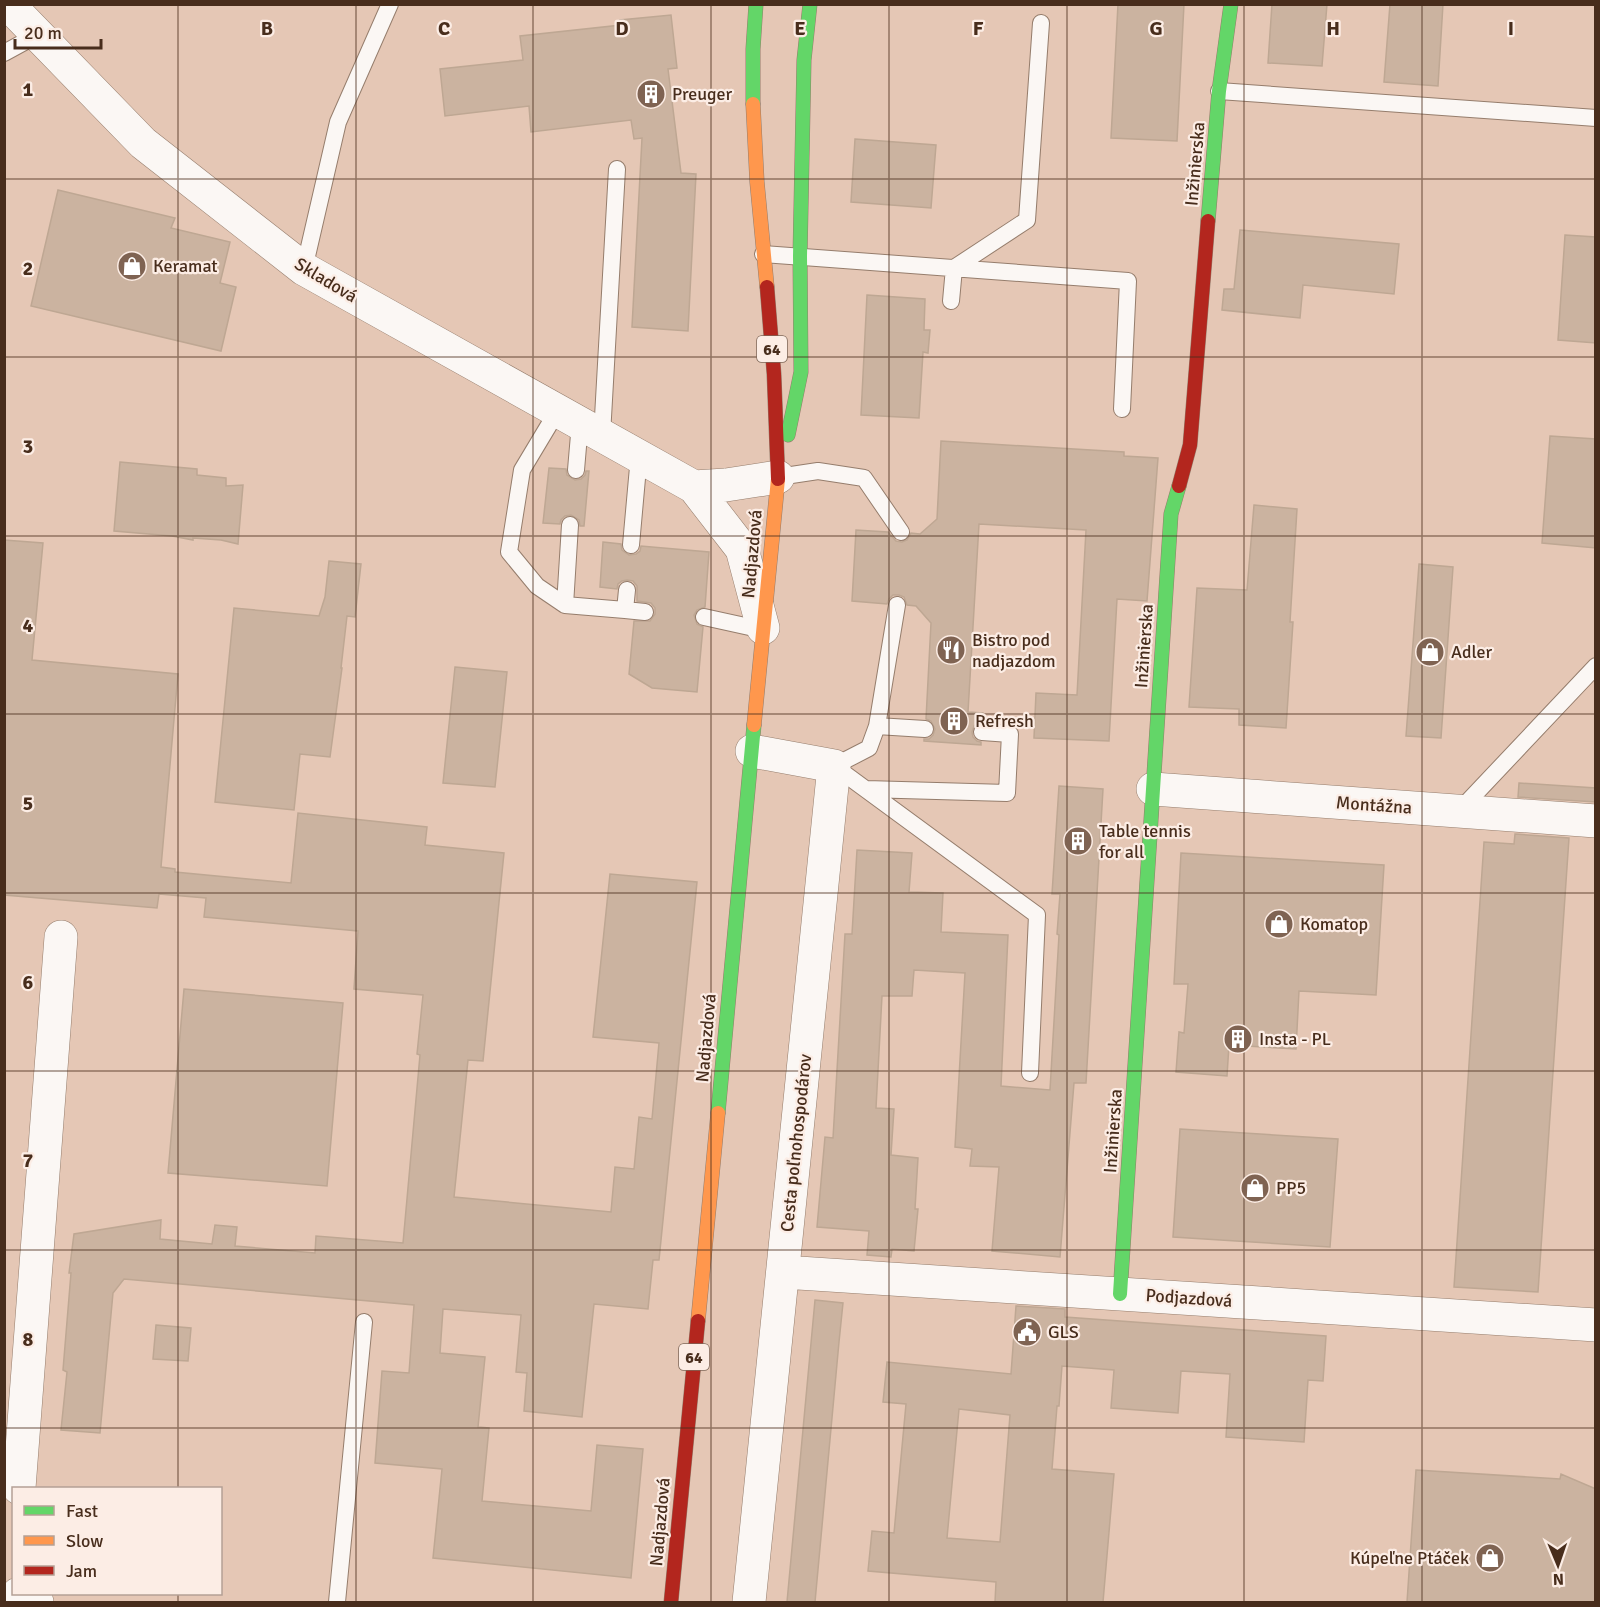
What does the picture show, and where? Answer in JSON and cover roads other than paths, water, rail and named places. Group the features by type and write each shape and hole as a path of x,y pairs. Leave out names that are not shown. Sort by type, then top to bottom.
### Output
{"main road":[{"name":"Nadjazdová","path":"671,1602 778,477 801,372 800,256 804,60 810,4"},
{"name":"Inžinierska","path":"1120,1294 1171,514 1190,445 1219,91 1231,4"},
{"name":"Nadjazdová","path":"755,8 752,103 756,178 773,358 778,477"}],"street":[{"name":"Skladová","path":"8,4 143,143 304,269 694,487 742,549 763,630"},
{"path":"694,487 778,477"},
{"path":"752,751 834,766"},
{"name":"Cesta poľnohospodárov","path":"748,1602 834,766"},
{"name":"Montážna","path":"1153,789 1596,822"},
{"path":"19,1487 61,937"},
{"name":"Podjazdová","path":"783,1272 1596,1325"}],"lane":[{"path":"304,269 338,122 390,4"},
{"path":"954,268 1027,220 1041,23"},
{"path":"4,53 38,35"},
{"path":"1219,91 1596,118"},
{"path":"576,470 580,423 617,169"},
{"path":"763,254 1128,281 1122,409"},
{"path":"951,301 954,268"},
{"path":"580,423 522,470 509,552 537,586 565,605 645,612"},
{"path":"631,545 639,456"},
{"path":"778,477 818,471 864,477 901,532"},
{"path":"565,605 570,525"},
{"path":"625,610 627,590"},
{"path":"897,605 877,726 869,748 834,766 1037,915 1030,1073"},
{"path":"704,617 763,630"},
{"path":"1459,812 1596,666"},
{"path":"877,726 925,729"},
{"path":"866,789 1007,793 1010,734 982,732"},
{"path":"337,1602 364,1322"}],"place":[{"name":"Preuger","path":"651,94"},
{"name":"Keramat","path":"132,266"},
{"name":"Bistro pod nadjazdom","path":"951,650"},
{"name":"Adler","path":"1430,652"},
{"name":"Refresh","path":"954,721"},
{"name":"Table tennis for all","path":"1078,841"},
{"name":"Komatop","path":"1279,924"},
{"name":"Insta - PL","path":"1238,1039"},
{"name":"PP5","path":"1255,1188"},
{"name":"GLS","path":"1027,1332"},
{"name":"Kúpeľne Ptáček","path":"1490,1558"}]}
